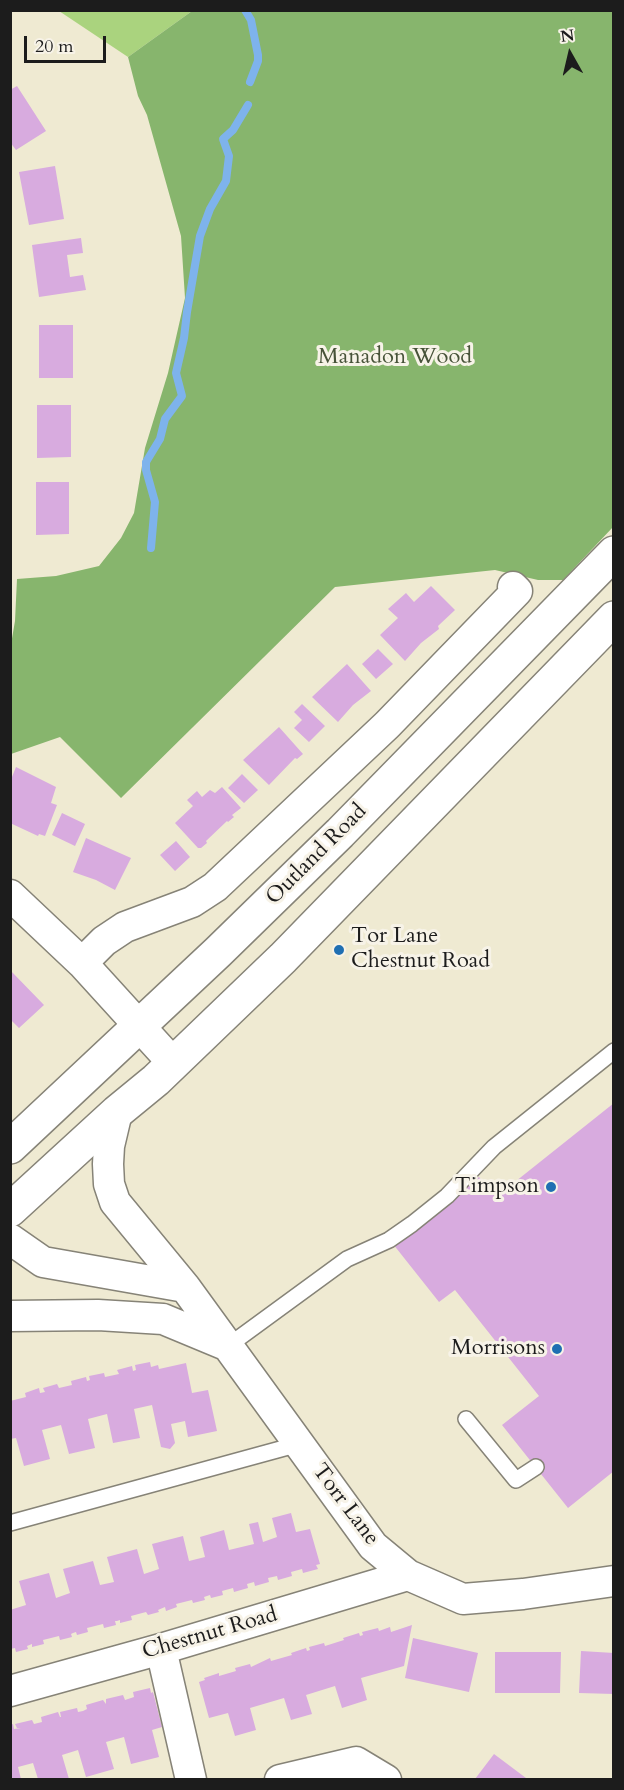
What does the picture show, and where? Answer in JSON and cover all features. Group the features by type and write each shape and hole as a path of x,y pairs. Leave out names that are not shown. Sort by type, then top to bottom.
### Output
{"main road":[{"name":"Outland Road","path":"10,1147 340,833 614,553"},
{"name":"Outland Road","path":"10,1210 117,1112 156,1080 284,958 614,618"}],"street":[{"name":"Outland Road","path":"82,963 104,941 125,927 192,902 215,887 387,725 517,591 513,587"},
{"path":"10,895 82,963 173,1063"},
{"name":"Torr Lane","path":"117,1112 109,1146 108,1164 115,1202 185,1287 373,1546 408,1575 463,1599 524,1594 614,1581"},
{"path":"10,1239 43,1262 185,1287"},
{"path":"10,1316 163,1319 228,1346"},
{"name":"Chestnut Road","path":"10,1691 161,1649 408,1575"},
{"path":"161,1649 191,1779"},
{"path":"280,1779 356,1771 386,1779"}],"lane":[{"path":"228,1346 347,1259 389,1240 447,1196 494,1147 614,1052"},
{"path":"466,1419 516,1480 536,1467"},
{"path":"10,1523 299,1444"}],"green space":[{"path":"59,11 192,11 128,57"},
{"name":"Manadon Wood","path":"192,11 613,11 613,527 563,580 538,580 495,570 335,587 121,798 60,737 11,754 10,650 15,621 17,579 56,576 99,566 121,538 134,513 145,448 168,373 185,298 181,236 128,57"}],"building":[{"path":"17,86 46,131 16,150 10,142 10,90"},
{"path":"55,166 64,219 29,225 19,172"},
{"path":"81,238 83,253 67,255 70,277 83,275 86,290 39,297 32,245"},
{"path":"39,325 73,325 73,378 39,378"},
{"path":"37,405 71,405 71,457 37,458"},
{"path":"36,482 69,482 69,534 36,535"},
{"path":"431,586 455,610 438,626 439,629 421,643 405,661 380,635 398,618 388,609 406,593 414,602"},
{"path":"378,649 393,664 376,679 362,664"},
{"path":"347,664 371,691 353,705 338,722 312,697"},
{"path":"302,704 325,726 309,742 294,728 302,720 294,712"},
{"path":"279,727 303,754 295,758 269,785 243,760"},
{"path":"16,767 56,787 51,803 57,805 45,836 39,834 38,836 10,823 10,782"},
{"path":"242,774 258,790 244,803 228,788"},
{"path":"222,787 241,808 206,841 207,843 198,848 175,823 193,806 187,800 197,791 202,797 210,790 215,793"},
{"path":"62,813 85,824 75,846 52,835"},
{"path":"86,838 131,858 115,890 73,872"},
{"path":"176,841 190,857 175,871 160,855"},
{"path":"10,970 44,1005 19,1028 10,1019"},
{"name":"Morrisons","path":"614,1103 614,1471 568,1508 502,1425 539,1396 455,1290 439,1302 393,1244 479,1177 496,1197"},
{"path":"150,1362 151,1367 158,1365 159,1369 186,1363 192,1393 208,1390 217,1431 188,1437 185,1421 171,1424 175,1443 170,1449 161,1447 152,1405 134,1409 140,1438 113,1443 107,1414 88,1419 95,1448 69,1454 61,1425 42,1430 50,1459 24,1466 16,1438 10,1439 10,1401 26,1397 25,1393 39,1388 40,1393 45,1392 43,1388 57,1384 59,1388 72,1385 71,1381 86,1377 87,1381 90,1380 89,1376 104,1373 105,1377 119,1374 117,1370 132,1366 133,1371 136,1370 135,1365"},
{"path":"291,1513 296,1532 310,1529 320,1564 316,1565 318,1569 303,1573 302,1569 291,1572 292,1576 278,1580 277,1576 268,1578 269,1582 255,1586 254,1582 247,1584 248,1588 234,1592 233,1588 222,1591 223,1595 211,1598 210,1595 204,1597 205,1600 176,1604 177,1607 166,1611 165,1607 158,1610 159,1612 148,1615 146,1612 131,1616 132,1620 120,1623 120,1620 115,1621 116,1625 104,1628 103,1624 87,1628 88,1632 77,1635 76,1632 71,1634 72,1637 60,1640 59,1636 43,1640 44,1644 32,1647 32,1644 27,1646 28,1649 16,1652 15,1648 10,1649 10,1610 26,1605 19,1581 49,1573 56,1598 70,1593 63,1569 93,1561 100,1585 114,1582 107,1557 137,1549 144,1574 159,1569 152,1544 183,1536 189,1561 205,1557 200,1537 224,1530 229,1550 254,1544 249,1524 258,1522 263,1542 277,1537 272,1518"},
{"path":"412,1625 404,1666 361,1678 367,1700 342,1708 335,1686 306,1695 312,1714 291,1720 284,1698 250,1708 256,1730 235,1736 228,1713 209,1718 199,1682 205,1680 204,1678 236,1671 235,1668 250,1664 251,1667 270,1658 271,1661 292,1655 291,1653 306,1648 307,1651 310,1650 309,1647 324,1643 325,1646 359,1633 360,1636 363,1635 362,1632 378,1628 379,1631 390,1627 391,1632"},
{"path":"413,1638 478,1653 469,1692 405,1678"},
{"path":"581,1651 614,1653 614,1694 579,1693"},
{"path":"495,1652 561,1652 560,1693 495,1693"},
{"path":"150,1688 162,1727 152,1730 159,1757 131,1764 124,1737 106,1742 114,1769 86,1777 78,1750 62,1755 69,1779 38,1779 33,1763 18,1767 21,1779 10,1779 10,1725 13,1724 14,1729 21,1728 17,1728 15,1724 32,1720 34,1724 42,1722 41,1717 58,1712 61,1717 60,1712 77,1708 78,1712 83,1711 87,1709 86,1705 103,1700 106,1704 106,1699 123,1695 125,1700 134,1697 133,1692"},
{"path":"494,1754 526,1778 475,1779"}],"waterway":[{"path":"245,10 251,20 258,55 250,82"},
{"path":"151,548 155,502 146,462 160,439 165,419 182,396 176,373 184,338 200,236 210,209 226,181 229,156 223,139 233,130 248,105"}],"place":[{"name":"Tor Lane Chestnut Road","path":"339,950"},
{"name":"Timpson","path":"551,1187"},
{"name":"Morrisons","path":"557,1349"}]}
